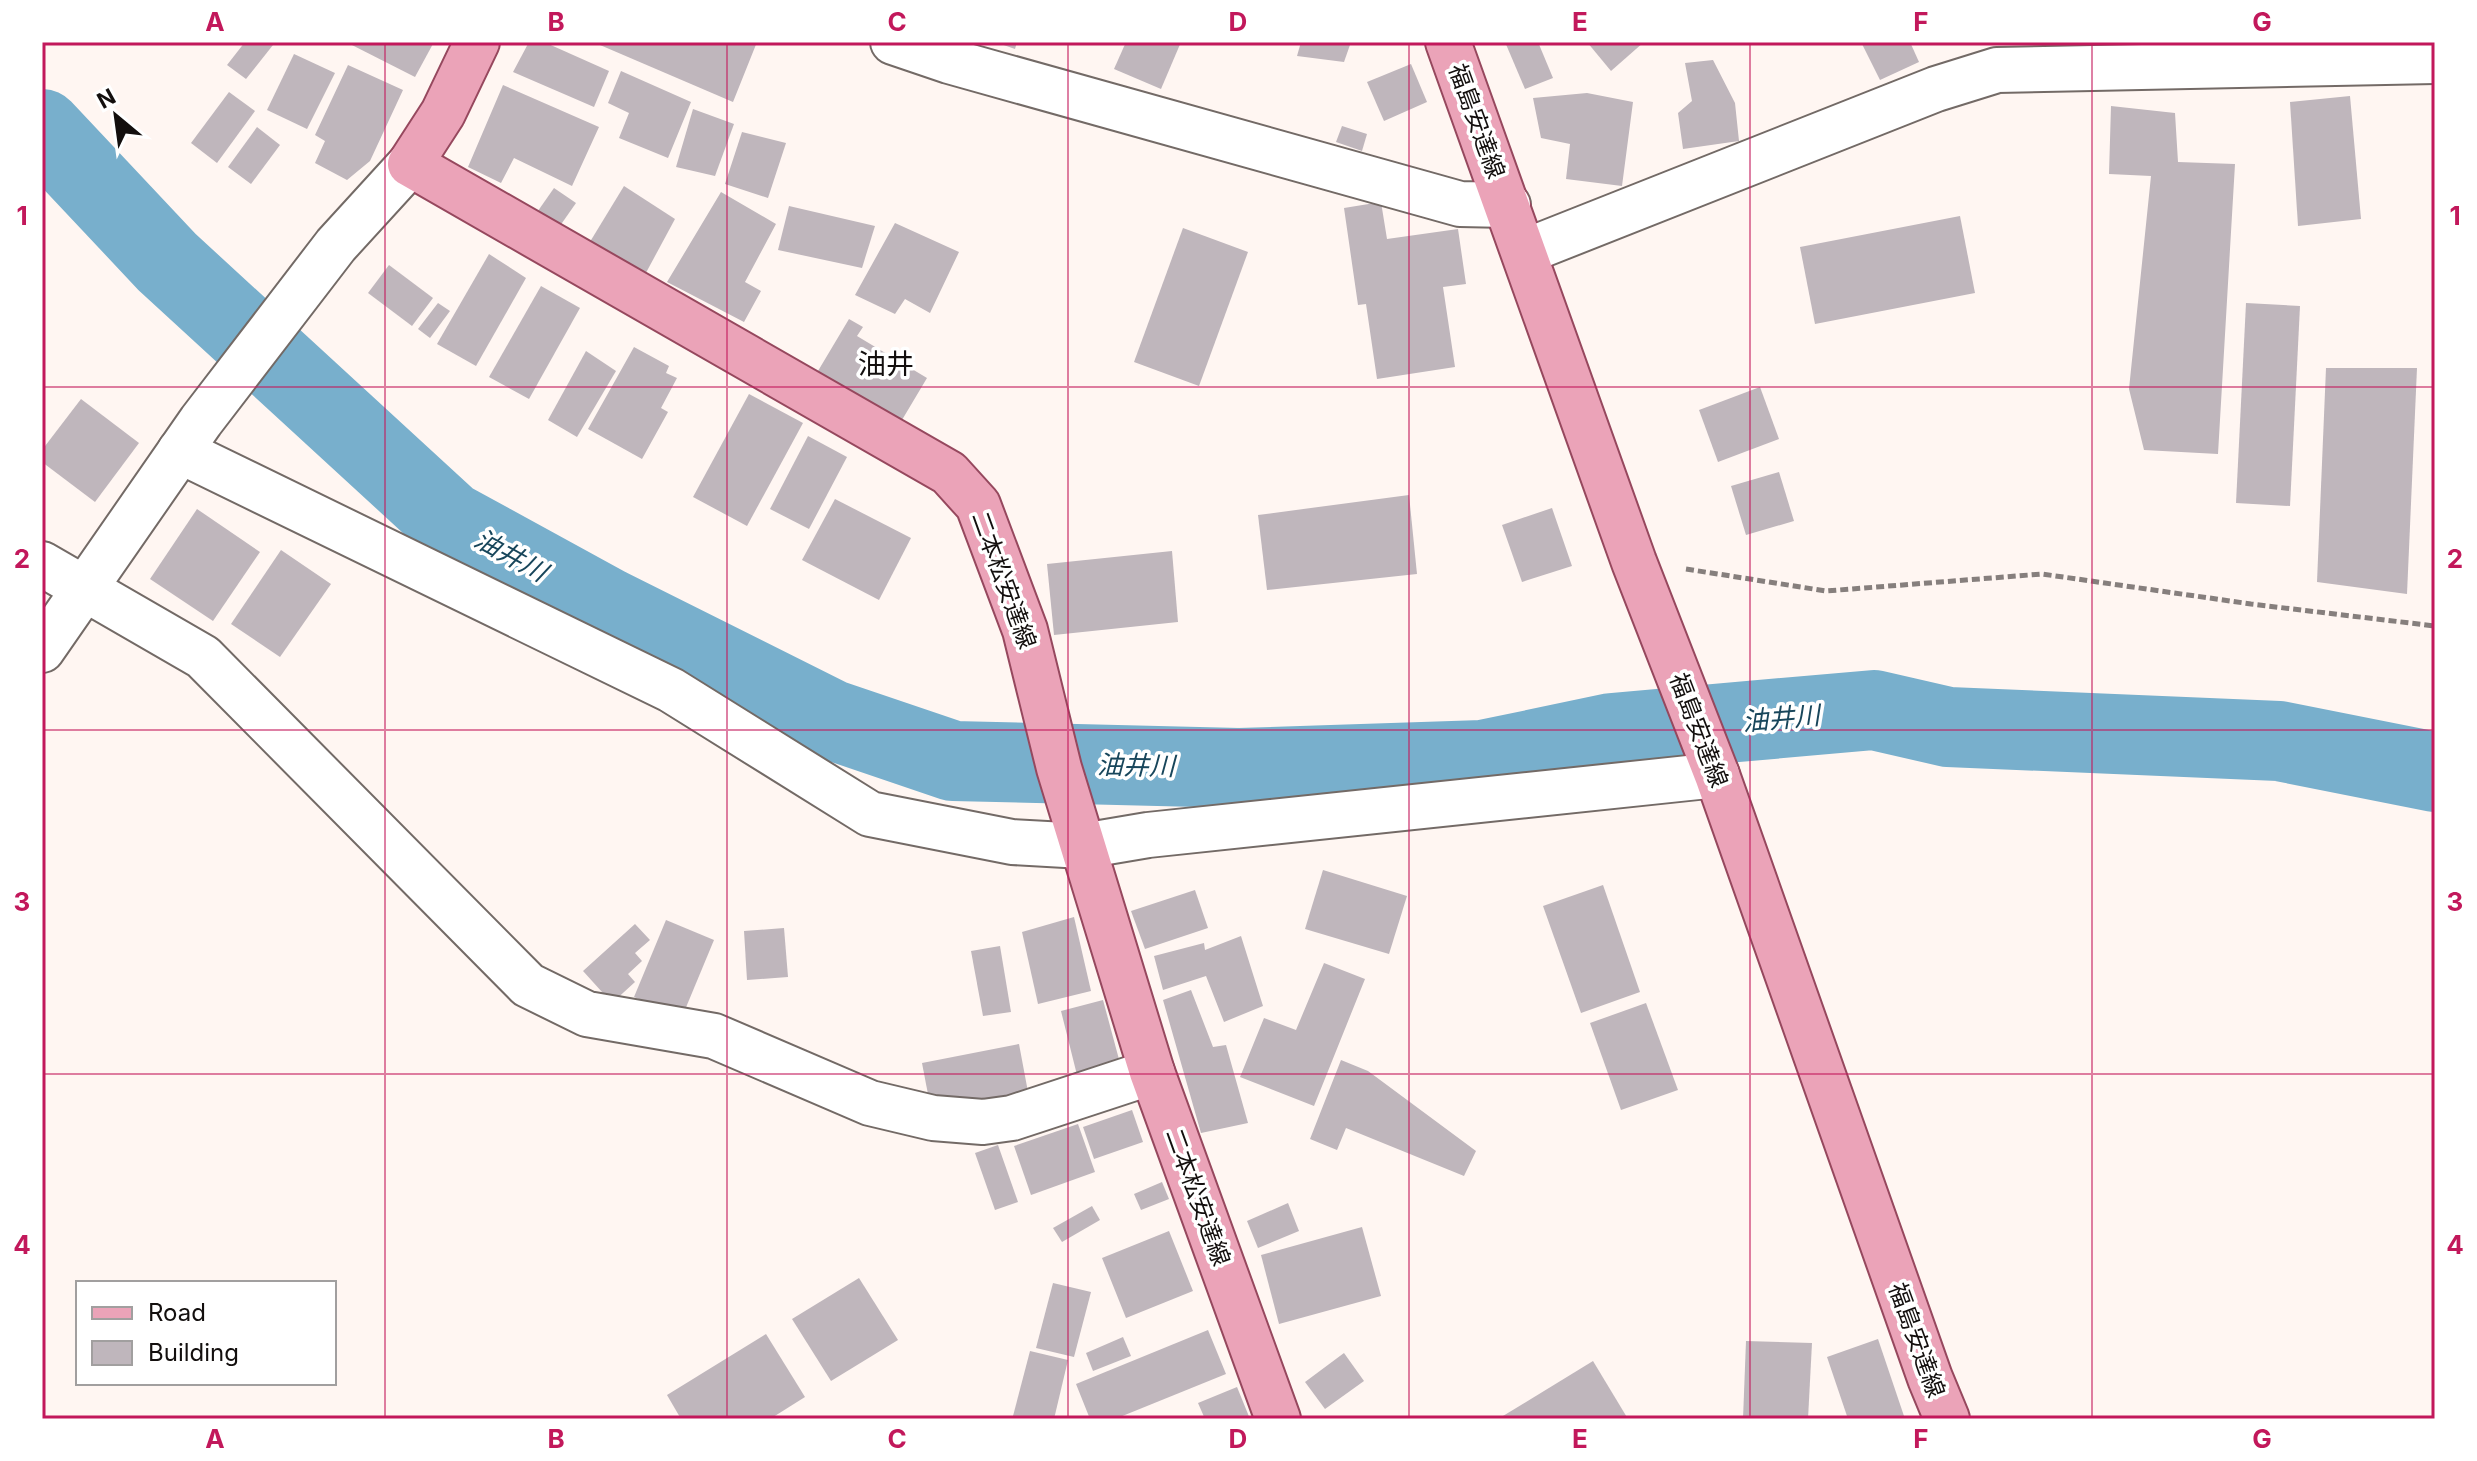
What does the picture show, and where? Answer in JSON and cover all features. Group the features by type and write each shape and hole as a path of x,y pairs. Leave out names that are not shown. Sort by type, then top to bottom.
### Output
{"main road":[{"path":"410,164 443,113 477,42"},
{"name":"福島安達線","path":"1448,42 1637,569 1717,775 1924,1363 1947,1419"},
{"name":"二本松安達線","path":"410,164 949,473 978,505 1025,630 1059,768 1152,1072 1278,1419"}],"street":[{"path":"893,42 953,51 1460,204 1508,205"},
{"path":"1524,252 1936,89 1997,70 2435,61"},
{"path":"42,650 190,436 336,245 410,164"},
{"path":"190,436 671,690 870,814 1012,842 1083,846 1164,833 1717,775"},
{"path":"42,564 203,657 528,985 587,1014 714,1036 870,1103 933,1118 983,1122 1012,1118 1152,1072"}],"path":[{"path":"1637,569 1826,591 2042,574 2435,626"}],"building":[{"path":"245,42 269,42 273,45 246,79 227,65"},
{"path":"346,42 434,42 415,77"},
{"path":"529,42 544,42 609,71 594,107 513,72"},
{"path":"593,42 757,42 733,102"},
{"path":"995,42 1017,42 1015,49"},
{"path":"1126,42 1181,42 1161,89 1114,69"},
{"path":"1301,42 1351,42 1344,62 1297,56"},
{"path":"1505,42 1538,42 1553,78 1525,89"},
{"path":"1587,42 1644,42 1611,71"},
{"path":"1861,42 1910,42 1919,62 1880,80"},
{"path":"294,54 335,73 307,129 267,110"},
{"path":"1713,60 1735,103 1739,141 1683,149 1678,113 1692,101 1685,63"},
{"path":"1411,64 1427,102 1384,121 1367,82"},
{"path":"348,65 403,90 370,161 347,180 315,163 325,141 315,135"},
{"path":"621,71 691,102 668,158 619,138 629,113 608,103"},
{"path":"503,85 599,127 572,186 514,158 501,183 468,167"},
{"path":"229,92 255,111 217,163 191,143"},
{"path":"1587,93 1633,102 1622,186 1566,179 1570,144 1541,138 1533,98"},
{"path":"2350,96 2361,219 2298,226 2290,102"},
{"path":"2111,106 2175,113 2178,162 2235,164 2218,454 2144,450 2129,389 2151,176 2109,174"},
{"path":"693,109 734,124 715,176 676,167"},
{"path":"1342,126 1367,134 1362,151 1336,142"},
{"path":"257,127 280,145 251,184 228,167"},
{"path":"742,132 786,143 768,198 725,184"},
{"path":"624,186 675,219 641,282 585,250"},
{"path":"554,188 576,203 555,233 533,218"},
{"path":"721,192 776,224 745,282 761,291 744,322 667,282"},
{"path":"1381,202 1387,239 1458,229 1466,284 1443,287 1455,367 1377,379 1366,304 1358,305 1344,208"},
{"path":"789,206 875,226 862,268 778,250"},
{"path":"1960,216 1975,293 1815,324 1800,247"},
{"path":"895,223 959,252 930,313 905,299 895,314 855,295"},
{"path":"1183,228 1248,252 1199,386 1134,362"},
{"path":"489,254 526,278 476,366 437,344"},
{"path":"389,265 433,298 412,326 368,293"},
{"path":"541,286 580,308 529,399 489,377"},
{"path":"438,303 450,311 430,338 418,329"},
{"path":"2246,303 2300,306 2290,506 2236,503"},
{"path":"849,319 863,327 857,336 927,378 899,425 815,376"},
{"path":"634,347 669,366 666,373 677,378 661,408 668,412 642,459 588,429"},
{"path":"586,351 616,371 577,437 548,420"},
{"path":"2326,368 2417,368 2407,594 2317,582"},
{"path":"1760,387 1779,439 1718,462 1699,410"},
{"path":"749,394 803,423 747,526 693,497"},
{"path":"81,399 139,443 95,502 42,462 42,450"},
{"path":"808,436 847,457 809,529 770,509"},
{"path":"1779,472 1794,521 1746,535 1731,486"},
{"path":"1409,495 1417,574 1267,590 1258,515"},
{"path":"835,499 911,538 879,600 802,560"},
{"path":"1552,508 1572,566 1522,582 1502,525"},
{"path":"197,509 260,552 213,621 150,579"},
{"path":"281,550 331,584 280,657 231,624"},
{"path":"1172,551 1178,622 1054,635 1047,564"},
{"path":"1323,870 1407,896 1389,954 1305,929"},
{"path":"1603,885 1640,992 1581,1013 1543,906"},
{"path":"1195,890 1208,928 1145,949 1131,911"},
{"path":"1074,917 1091,991 1038,1004 1022,932"},
{"path":"666,920 714,940 682,1017 634,997"},
{"path":"635,924 650,940 635,953 642,961 628,974 635,982 612,1003 583,971"},
{"path":"784,928 788,977 747,980 744,931"},
{"path":"1241,936 1263,1006 1224,1022 1206,976 1163,990 1154,956 1204,943 1205,950"},
{"path":"1000,946 1011,1012 983,1016 971,951"},
{"path":"1324,963 1365,979 1314,1106 1240,1077 1264,1018 1296,1030"},
{"path":"1191,990 1213,1047 1226,1045 1248,1123 1201,1133 1163,1000"},
{"path":"1103,1000 1120,1063 1077,1075 1061,1011"},
{"path":"1646,1003 1678,1090 1621,1110 1590,1023"},
{"path":"1019,1044 1028,1092 931,1110 922,1063"},
{"path":"1341,1060 1368,1071 1476,1151 1464,1176 1346,1128 1337,1150 1310,1139"},
{"path":"1132,1110 1143,1142 1094,1159 1083,1127"},
{"path":"1078,1124 1095,1172 1031,1195 1014,1146"},
{"path":"998,1145 1018,1202 995,1210 975,1153"},
{"path":"1162,1182 1169,1199 1141,1210 1134,1194"},
{"path":"1288,1203 1299,1231 1258,1248 1247,1221"},
{"path":"1092,1206 1100,1220 1062,1242 1053,1228"},
{"path":"1362,1227 1381,1296 1279,1324 1261,1255"},
{"path":"1169,1231 1193,1291 1126,1318 1102,1258"},
{"path":"859,1278 898,1340 831,1381 792,1319"},
{"path":"1053,1283 1091,1292 1074,1357 1036,1348"},
{"path":"1208,1330 1226,1374 1115,1419 1090,1419 1076,1384"},
{"path":"766,1334 805,1397 770,1419 681,1419 667,1395"},
{"path":"1123,1337 1131,1356 1093,1371 1086,1353"},
{"path":"1878,1339 1905,1419 1848,1419 1827,1357"},
{"path":"1746,1341 1812,1343 1808,1419 1743,1419"},
{"path":"1030,1351 1068,1360 1054,1419 1013,1416"},
{"path":"1344,1353 1364,1381 1325,1409 1305,1382"},
{"path":"1593,1361 1628,1419 1498,1419"},
{"path":"1237,1387 1250,1419 1205,1419 1198,1403"}],"waterway":[{"name":"油井川","path":"42,129 167,262 449,521 608,608 832,720 953,761 1239,768 1483,760 1612,733 1874,710 1948,727 2279,741 2435,772"}],"district":[{"name":"油井","path":"886,364"}]}
